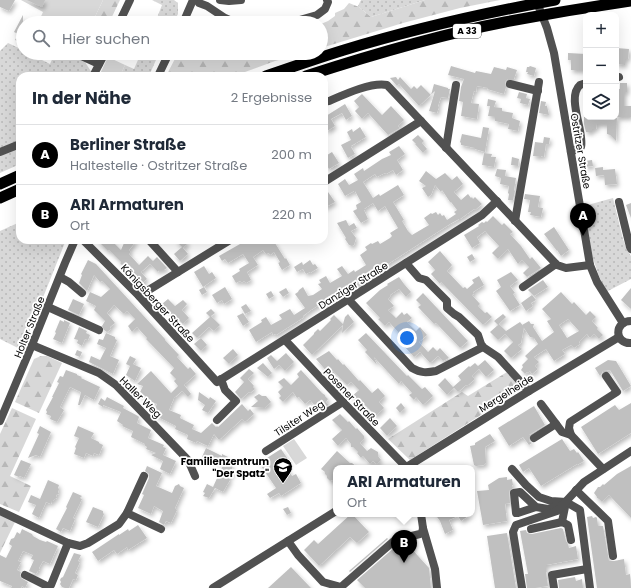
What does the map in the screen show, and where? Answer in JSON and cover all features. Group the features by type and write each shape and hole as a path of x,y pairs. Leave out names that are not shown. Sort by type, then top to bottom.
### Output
{"highway":[{"name":"A 33","path":"328,56 434,26 555,0"},
{"name":"A 33","path":"319,72 426,40 504,22 577,9 631,2"},
{"name":"A 33","path":"278,72 315,60"},
{"path":"0,184 16,177"},
{"path":"0,198 16,191"}],"street":[{"path":"122,16 130,0"},
{"path":"186,16 193,0"},
{"path":"197,0 199,3 208,6 222,16"},
{"path":"220,0 242,0"},
{"path":"313,16 325,9 328,0"},
{"name":"Ostritzer Straße","path":"536,0 547,28 554,53 590,264 597,282 627,322"},
{"path":"90,60 99,64"},
{"path":"95,72 101,60"},
{"path":"160,72 166,60"},
{"path":"515,221 539,82"},
{"path":"330,101 357,90 381,84 387,85 556,264 566,268 590,264"},
{"path":"510,84 538,91"},
{"path":"571,152 581,147 582,142 575,97 576,91 580,85 583,84"},
{"path":"446,148 456,85"},
{"path":"328,179 421,121"},
{"path":"0,152 16,146"},
{"name":"Danziger Straße","path":"219,380 406,264 482,215 497,201"},
{"path":"619,202 631,249"},
{"name":"Holter Straße","path":"0,421 73,244"},
{"name":"Königsberger Straße","path":"87,244 219,380 225,390 236,401 217,420"},
{"path":"153,244 178,272"},
{"path":"139,296 224,244"},
{"path":"406,264 419,278 426,280 447,301 447,308 460,317 478,335 483,347 498,357 529,391"},
{"path":"523,287 556,264"},
{"path":"60,277 82,293"},
{"path":"348,299 412,368 419,372 427,373 436,371 483,347"},
{"path":"48,307 99,330"},
{"path":"627,322 619,328 618,331 620,338 624,342 631,343"},
{"name":"Mergelheide","path":"412,465 529,391 620,338"},
{"name":"Posener Straße","path":"285,340 343,402 409,465"},
{"name":"Haller Weg","path":"32,345 99,373 116,385 188,460 195,476"},
{"path":"603,469 571,435 569,428 570,422 617,392 606,376"},
{"name":"Tilsiter Weg","path":"266,451 343,402"},
{"path":"541,404 562,432 571,435"},
{"path":"534,438 556,424"},
{"path":"536,507 548,509 554,507 562,502 584,482 631,451"},
{"path":"512,469 526,486 539,497 551,501 562,502 580,510 590,588"},
{"path":"0,511 68,543 80,546 88,543 118,524 127,513 144,476"},
{"path":"576,490 608,521 613,556"},
{"path":"562,502 562,522"},
{"path":"522,588 513,532 516,525 557,511 562,502"},
{"path":"127,513 161,529"},
{"path":"213,588 333,513"},
{"path":"421,517 423,528 435,569 437,588"},
{"path":"531,529 562,522 568,525 571,540"},
{"path":"288,541 298,555 323,582 341,588 395,540 420,534 422,533 423,528"},
{"path":"25,575 49,588 68,543"},
{"path":"554,588 552,575 587,569"}],"green space":[{"path":"21,0 103,0 95,16 41,16 43,12"},
{"path":"103,0 120,0 112,16 95,16"},
{"path":"152,0 174,0 178,3 177,16 158,16 162,5"},
{"path":"361,0 425,0 371,17 358,6"},
{"path":"425,0 500,0 460,8 403,23 328,46 328,21 335,16 335,13 344,9 349,3 359,7 371,17"},
{"path":"8,43 16,47 16,60 42,60 50,64 52,60 81,60 85,62 91,72 16,72 16,143 0,149 0,51"},
{"path":"107,60 114,60 125,65 122,72 101,72"},
{"path":"138,60 156,60 151,72 122,72 125,65 134,69"},
{"path":"174,60 279,60 245,72 168,72"},
{"path":"16,150 16,166 0,173 0,156"},
{"path":"613,198 623,239 631,256 631,279 606,292 592,256 584,206"},
{"path":"16,224 16,244 64,244 22,350 0,339 0,231"},
{"path":"41,356 47,356 62,363 39,413 15,402 34,359"},
{"path":"507,372 522,389 410,460 388,439 462,392 468,396"},
{"path":"12,408 36,419 10,476 31,486 19,512 0,504 0,434"},
{"path":"294,439 307,458 296,465 283,446"},
{"path":"0,515 15,522 0,553"}],"building":[{"path":"0,0 15,0 9,11 0,7"},
{"path":"27,0 45,0 42,7"},
{"path":"619,48 629,49 628,59 625,59 625,65 619,64"},
{"path":"568,53 583,54 583,70 571,70 571,60 568,60"},
{"path":"451,66 475,73 476,71 491,74 494,67 506,70 507,67 517,70 514,79 508,79 505,82 506,87 504,94 487,89 488,88 477,86 471,103 479,104 477,119 461,116 463,102 459,101 464,79 448,75"},
{"path":"530,66 536,68 534,76 527,74 528,72 526,72 527,67"},
{"path":"396,77 398,80 400,77 411,89 414,86 417,89 421,85 431,95 419,106 399,84 397,86 390,78"},
{"path":"620,83 627,83 627,92 624,92 624,106 631,106 631,117 619,117"},
{"path":"434,84 450,89 448,98 441,97 437,113 429,111 435,91 431,95"},
{"path":"519,92 527,94 526,98 530,99 528,105 520,103 521,99 517,98"},
{"path":"362,94 382,115 391,106 404,120 398,126 400,128 388,135 368,113 362,119 355,111 359,107 354,101"},
{"path":"488,99 496,101 494,107 502,108 502,111 513,113 512,118 520,121 518,131 508,129 509,124 495,121 495,117 488,116 490,106 487,106"},
{"path":"541,101 546,102 545,106 547,106 549,115 539,113"},
{"path":"345,104 352,116 346,120 342,113 331,119 335,126 328,130 328,115"},
{"path":"584,120 617,120 616,141 607,134 607,124 597,124 596,129 592,129 592,132 586,132"},
{"path":"360,127 366,137 351,146 355,154 348,158 341,145 351,140 347,132 352,129 353,132"},
{"path":"483,127 489,128 485,152 461,145 460,142 462,134 481,138"},
{"path":"418,135 424,141 422,143 427,149 423,153 412,140"},
{"path":"544,137 550,138 549,144 546,144 544,157 533,156 535,142 543,143"},
{"path":"399,146 405,154 397,160 403,170 396,175 393,170 377,177 375,174 363,182 373,198 379,194 380,196 398,185 404,195 393,202 404,220 402,221 412,235 429,225 424,218 431,213 436,212 438,215 440,213 442,216 444,215 447,220 456,214 454,212 457,210 442,190 441,192 435,185 431,195 428,197 422,188 426,186 419,181 426,171 436,179 445,173 452,180 457,176 463,184 454,192 461,200 468,194 473,199 475,197 482,204 475,210 474,209 385,266 384,265 374,272 375,273 323,305 322,303 303,316 304,317 276,335 273,335 272,332 256,342 249,330 262,322 261,320 266,317 271,325 282,319 279,315 290,309 294,315 305,308 295,294 299,290 303,287 308,296 313,295 322,289 318,284 321,283 319,280 326,276 330,283 342,276 337,269 342,266 348,274 354,270 355,272 366,265 360,255 367,250 365,247 378,241 380,244 390,238 392,236 390,233 398,228 385,206 378,211 373,203 364,209 368,219 361,223 353,211 357,209 356,205 361,202 355,191 345,196 338,184 345,179 349,185 358,180 354,174 363,168 364,171 391,155 389,152"},
{"path":"332,152 339,163 329,169 328,167 328,154"},
{"path":"484,153 492,154 491,157 496,157 494,167 482,165"},
{"path":"512,157 519,159 518,166 511,165"},
{"path":"592,160 593,166 585,167 585,161"},
{"path":"603,167 603,170 615,169 617,184 605,185 604,175 596,176 595,168"},
{"path":"497,169 506,170 505,176 516,178 513,200 508,200 509,186 500,184 501,178 495,176"},
{"path":"328,192 335,202 328,206"},
{"path":"525,194 540,196 538,207 543,208 541,217 530,215 531,212 528,212 530,200 524,199"},
{"path":"631,203 631,218 626,205"},
{"path":"493,216 502,225 504,223 513,232 510,234 530,259 532,257 541,268 527,277 523,273 529,267 522,260 518,264 508,249 498,259 492,253 499,246 485,231 477,237 480,243 472,248 464,235 479,226 478,225 482,222 487,222"},
{"path":"346,220 349,226 354,223 357,228 351,231 356,238 354,245 352,246 349,245 345,239 346,238 337,223"},
{"path":"554,227 569,250 561,256 544,234"},
{"path":"101,244 115,244 121,250 124,244 134,244 129,250 131,252 129,254 139,265 148,256 153,261 157,257 167,268 164,270 159,270 158,272 150,264 141,272 147,279 139,286 133,280 134,278 120,263 121,262 109,250 108,251"},
{"path":"179,244 187,244 183,248 188,254 180,261 174,254 182,247"},
{"path":"240,244 276,244 290,265 282,270 278,263 280,262 274,252 270,255 269,253 266,254 263,250 253,257 258,265 247,272 251,280 246,283 244,281 242,283 240,281 236,283 232,276 240,271 239,269 249,263 243,254 228,263 225,259 222,261 219,256"},
{"path":"440,251 452,265 447,271 463,288 465,287 467,289 474,283 472,280 479,276 484,285 473,292 474,294 472,295 480,304 478,306 492,317 483,325 441,282 440,284 431,274 435,270 428,262"},
{"path":"472,254 475,259 470,262 467,257"},
{"path":"88,260 96,264 179,355 177,357 188,369 190,367 196,374 184,385 191,394 188,397 182,391 174,398 169,410 181,415 180,418 194,425 192,429 201,433 212,423 218,427 242,404 248,411 250,409 254,414 245,422 242,419 219,440 214,434 208,446 197,441 196,443 187,439 188,435 175,429 176,426 154,415 156,411 154,410 157,404 140,397 142,393 140,392 143,386 137,384 151,371 171,393 178,386 174,381 176,379 170,373 174,368 146,339 147,338 137,327 132,332 128,326 135,319 127,311 124,314 114,305 107,313 115,323 107,332 104,330 102,326 105,321 94,310 96,306 86,301 90,292 101,297 110,289 102,281 100,282 94,275 87,291 79,283 81,274"},
{"path":"310,260 313,265 315,264 318,268 306,274 303,269 297,272 294,267 302,262 303,265"},
{"path":"204,266 209,274 212,272 216,278 203,287 194,272"},
{"path":"511,272 518,280 510,286 520,305 510,311 496,291 501,287 497,280"},
{"path":"399,277 411,292 406,297 399,289 390,295 391,296 388,299 394,306 388,310 396,318 402,312 404,315 407,313 412,318 407,322 416,331 420,327 427,335 419,342 428,352 433,347 437,351 440,348 449,358 443,361 438,356 430,363 420,352 414,357 405,347 409,344 389,322 385,326 378,319 380,318 366,303 388,285 387,284"},
{"path":"543,280 548,287 534,296 528,290"},
{"path":"204,287 207,292 202,295 199,290"},
{"path":"225,287 232,299 224,304 222,300 217,303 212,295"},
{"path":"286,288 289,293 283,297 279,292"},
{"path":"631,288 631,309 621,300"},
{"path":"271,291 274,296 269,299 266,294"},
{"path":"561,292 572,304 574,302 586,315 590,311 596,317 592,321 603,335 599,339 594,334 590,338 587,334 579,342 580,344 574,348 571,345 562,350 565,354 554,361 546,349 534,357 539,362 535,366 538,369 532,374 530,371 525,374 521,370 523,367 522,365 528,359 525,356 538,344 534,338 530,337 522,325 529,321 531,324 534,324 533,327 542,341 554,332 547,321 551,319 542,309","holes":["568,319 579,331 567,338 559,325"]},
{"path":"423,293 468,341 460,348 418,307 421,305 416,300"},
{"path":"532,295 536,300 531,303 533,306 526,311 521,303"},
{"path":"73,299 84,304 79,315 68,310"},
{"path":"168,299 175,306 183,300 187,304 182,310 189,318 183,324 178,319 176,320 162,304"},
{"path":"246,304 251,311 245,314 241,307"},
{"path":"211,309 215,313 211,316 220,325 214,331 209,327 197,338 192,333 210,317 206,313"},
{"path":"243,313 249,322 243,326 237,316"},
{"path":"348,314 354,322 342,333 343,325 312,355 303,345 318,329 320,331 334,315 343,324 345,317"},
{"path":"503,314 506,317 499,324 506,331 520,322 524,327 521,343 518,345 522,349 511,358 504,351 513,342 505,334 498,340 490,332 498,325 494,321"},
{"path":"60,320 70,323 62,343 53,339"},
{"path":"79,327 87,331 86,333 90,335 88,340 85,339 82,346 77,343 78,340 74,339"},
{"path":"106,333 115,337 117,340 110,356 119,360 113,374 89,362 91,356 100,360 106,348 97,344 99,339 103,340"},
{"path":"366,333 407,376 408,375 422,389 425,387 433,396 423,405 416,397 414,400 409,395 412,393 401,381 399,384 374,357 377,365 365,352 367,350 358,340"},
{"path":"201,338 207,345 201,351 194,344"},
{"path":"233,349 238,355 229,364 223,358"},
{"path":"77,350 82,352 80,357 75,355"},
{"path":"329,351 372,393 378,388 385,396 379,402 384,408 376,416 363,403 359,406 351,397 359,390 351,382 347,385 333,371 329,374 316,359"},
{"path":"286,353 294,362 285,371 279,365 274,369 267,358 271,355 277,361"},
{"path":"130,356 136,359 133,364 141,368 135,381 126,375 130,366 126,364"},
{"path":"485,360 494,370 486,377 479,369 472,376 475,379 458,392 454,388 447,395 438,385 445,378 453,387 461,380 458,376 469,366 470,367 475,363 478,366"},
{"path":"608,360 616,361 631,386 623,391 610,370 603,371 600,376 595,368"},
{"path":"263,363 272,373 268,377 257,368"},
{"path":"249,369 254,373 248,379 255,389 241,399 235,392 244,382 240,378"},
{"path":"66,370 77,374 82,377 81,378 100,387 94,400 85,395 80,405 78,405 81,392 70,387 60,407 64,410 57,422 50,419 51,416 46,414 46,410 59,383 57,382 60,376 63,377"},
{"path":"301,370 325,395 328,399 326,402 329,405 324,407 322,405 318,409 310,400 305,404 299,397 297,398 293,392 283,402 279,398 281,396 278,392 283,387 278,382 284,378 291,385 299,377 297,374"},
{"path":"199,392 209,399 210,397 216,401 208,413 202,410 205,405 198,400"},
{"path":"259,394 266,396 271,402 265,408 251,407 258,401 254,397"},
{"path":"107,397 124,406 123,408 138,416 137,423 151,430 148,438 164,445 163,447 166,448 163,455 176,461 170,474 160,469 163,461 151,455 156,453 146,449 147,447 144,445 145,444 131,437 133,431 122,426 123,425 117,421 121,412 98,404 101,398 105,401"},
{"path":"401,403 405,408 400,413 396,408"},
{"path":"631,403 631,433 598,454 581,427 615,405 619,410"},
{"path":"534,406 545,425 529,435 529,441 532,443 529,445 523,437 509,446 498,428"},
{"path":"340,414 364,436 364,439 360,443 367,451 371,448 378,452 378,456 381,460 377,464 373,461 370,464 363,456 361,458 357,453 358,452 351,447 351,444 346,438 338,446 332,439 342,430 332,420"},
{"path":"390,418 397,426 387,436 380,428"},
{"path":"40,426 51,432 40,457 36,455 28,458 39,434 37,433"},
{"path":"78,426 94,433 91,438 103,445 99,455 94,453 93,456 86,453 84,458 74,454 79,438 74,436"},
{"path":"490,434 495,441 485,447 486,463 484,465 474,465 470,446 475,445 475,443"},
{"path":"562,439 570,451 574,449 584,461 541,486 529,468 523,472 519,465"},
{"path":"206,448 222,456 222,454 228,457 227,461 233,466 231,471 233,472 232,475 228,476 230,480 223,492 215,488 209,498 203,496 205,493 203,492 207,484 213,487 223,465 211,459 210,461 202,457"},
{"path":"281,449 290,462 286,465 288,466 287,467 292,476 296,474 301,483 281,496 279,493 270,498 267,494 276,488 259,463"},
{"path":"337,451 350,463 354,465 333,465 333,481 330,481 327,478 325,472 321,469"},
{"path":"21,460 31,464 24,478 14,475"},
{"path":"147,466 162,473 156,486 172,493 175,486 179,484 184,488 175,508 177,510 171,523 166,521 164,525 159,522 163,511 154,506 151,514 138,508 149,478 149,474 145,471"},
{"path":"631,466 631,518 609,495 602,502 594,493 598,487 603,484 604,485 617,474"},
{"path":"507,477 507,480 512,479 513,488 509,491 510,503 505,504 507,521 483,525 477,491 489,490 488,485 499,478"},
{"path":"48,480 59,485 59,494 56,495 57,498 52,501 51,504 46,502 39,518 32,514 36,505 28,502 31,495 40,499"},
{"path":"73,492 82,496 80,498 82,499 73,518 75,519 70,531 63,528 61,532 56,529 67,508 66,507"},
{"path":"93,507 103,511 104,514 98,527 86,522"},
{"path":"288,507 291,513 287,515 283,509"},
{"path":"592,516 593,518 597,518 598,526 603,526 609,561 624,559 626,575 630,574 631,588 597,588 587,517"},
{"path":"348,517 355,517 369,532 357,543 350,537 319,566 304,550 314,540 318,544"},
{"path":"437,517 456,517 449,520 453,530 445,534"},
{"path":"459,517 467,517 461,521"},
{"path":"138,525 147,538 128,550 127,547 117,554 114,550 98,561 92,552 119,534 128,529 129,531"},
{"path":"561,528 563,529 569,548 576,546 578,559 546,565 548,586 527,588 525,574 528,574 520,531 526,530 527,533 532,534"},
{"path":"22,529 40,540 47,541 58,546 50,564 43,561 39,568 40,570 36,574 29,571 34,560 31,559 33,555 23,551 18,561 21,562 17,570 21,572 21,578 28,582 25,588 22,586 21,588 11,588 12,586 0,581 0,555 6,558 12,546 9,544 11,539 14,538 17,532 20,534"},
{"path":"507,533 516,588 495,588 487,536"},
{"path":"387,538 388,539 350,572 349,571"},
{"path":"409,546 429,568 431,588 365,588 357,580 395,547 401,554"},
{"path":"74,553 81,555 78,561 80,562 75,573 78,575 76,580 73,579 69,588 65,588 60,584 60,580 63,577"},
{"path":"291,567 311,588 268,588"},
{"path":"575,577 576,581 582,579 583,588 559,588 558,580"}],"place":[{"name":"Berliner Straße","path":"583,236"},
{"name":"Familienzentrum \"Der Spatz\"","path":"283,484"},
{"name":"ARI Armaturen","path":"404,563"}]}
